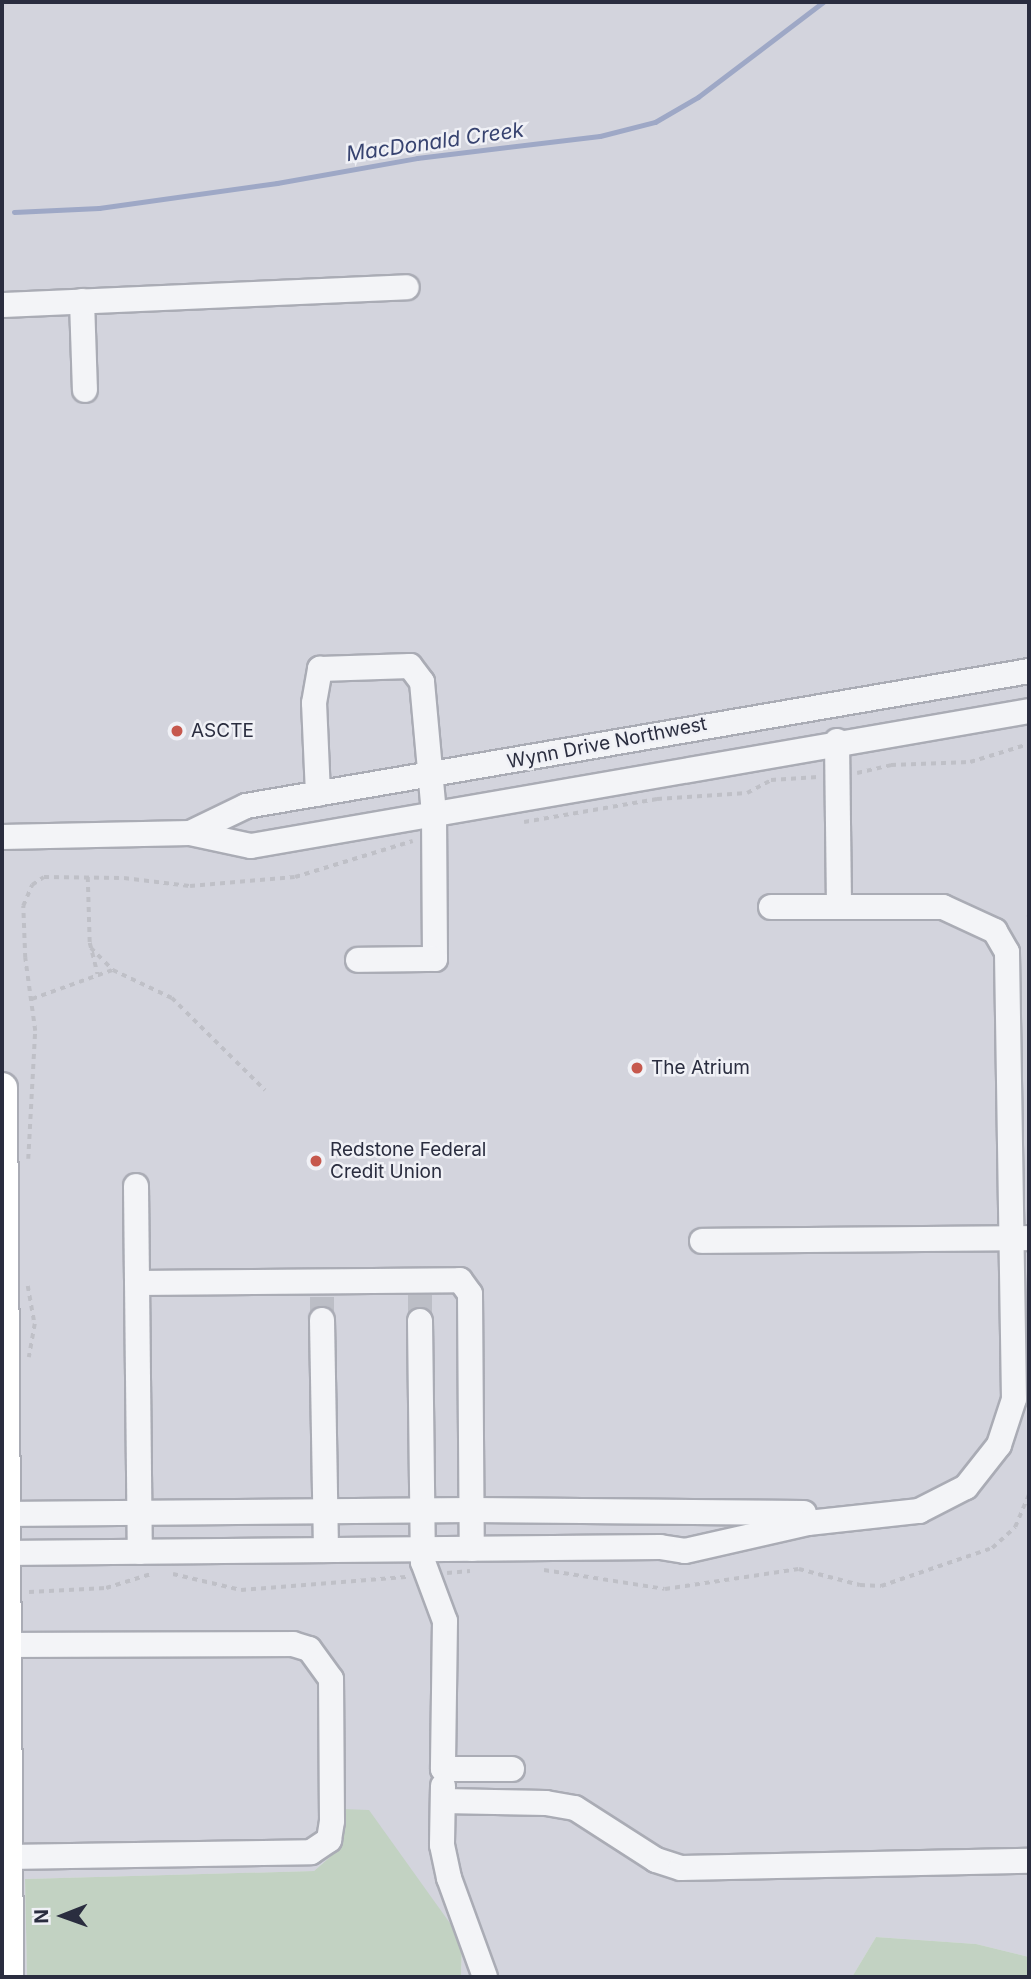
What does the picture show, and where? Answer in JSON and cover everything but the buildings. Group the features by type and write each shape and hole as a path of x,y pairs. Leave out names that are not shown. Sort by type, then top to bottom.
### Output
{"main road":[{"path":"2,1088 4,1553 8,1645 4,1721 8,1977"}],"street":[{"path":"2,305 407,286"},
{"path":"82,301 85,390"},
{"path":"318,794 314,703 320,669 410,666 422,682 434,827 435,959 358,960"},
{"name":"Wynn Drive Northwest","path":"190,833 246,806 428,776 770,713 1029,671"},
{"name":"Wynn Drive Northwest","path":"2,838 190,833 251,846 434,827 836,741 1029,711"},
{"path":"836,741 839,906"},
{"path":"4,1553 423,1549 685,1551 850,1518 932,1507 965,1487 989,1461 1006,1429 1014,1399 1021,1238 1009,967 1002,939 985,923 943,907 771,907"},
{"path":"136,1186 139,1552"},
{"path":"702,1241 1021,1238"},
{"path":"137,1283 322,1300 420,1288 460,1280 470,1294 472,1549"},
{"path":"322,1300 326,1550"},
{"path":"420,1321 423,1549 427,1575 445,1621 442,1845 449,1878 485,1977"},
{"path":"4,1514 471,1510 807,1513 850,1518"},
{"path":"7,1857 311,1852 329,1840 332,1821 331,1679 309,1649 293,1644 8,1645"},
{"path":"443,1769 512,1769"},
{"path":"443,1801 547,1803 575,1808 656,1860 681,1868 1029,1861"}],"path":[{"path":"516,822 657,799 747,793 771,780 837,775 891,765 970,762 1029,744"},
{"path":"32,885 44,877 88,877 190,886 295,877 386,847 434,827"},
{"path":"88,877 90,948 98,974"},
{"path":"90,948 113,970 172,998 265,1090"},
{"path":"32,999 113,970"}],"shaded area":[{"path":"2,2 1029,2 1029,1957 976,1944 876,1937 852,1977 461,1977 462,1940 342,1810 338,1850 314,1871 25,1879 27,1977 2,1977"}],"green space":[{"path":"342,1809 369,1810 462,1940 461,1977 27,1977 25,1879 314,1871 338,1850"},
{"path":"876,1937 976,1944 1029,1957 1029,1977 852,1977"}],"waterway":[{"name":"MacDonald Creek","path":"14,212 99,208 277,183 417,158 600,136 655,122 698,97 823,2"}],"tunnel":[{"path":"420,1295 420,1321"},
{"path":"322,1297 322,1320"}],"place":[{"name":"ASCTE","path":"177,731"},
{"name":"The Atrium","path":"637,1068"},
{"name":"Redstone Federal Credit Union","path":"316,1161"}]}
